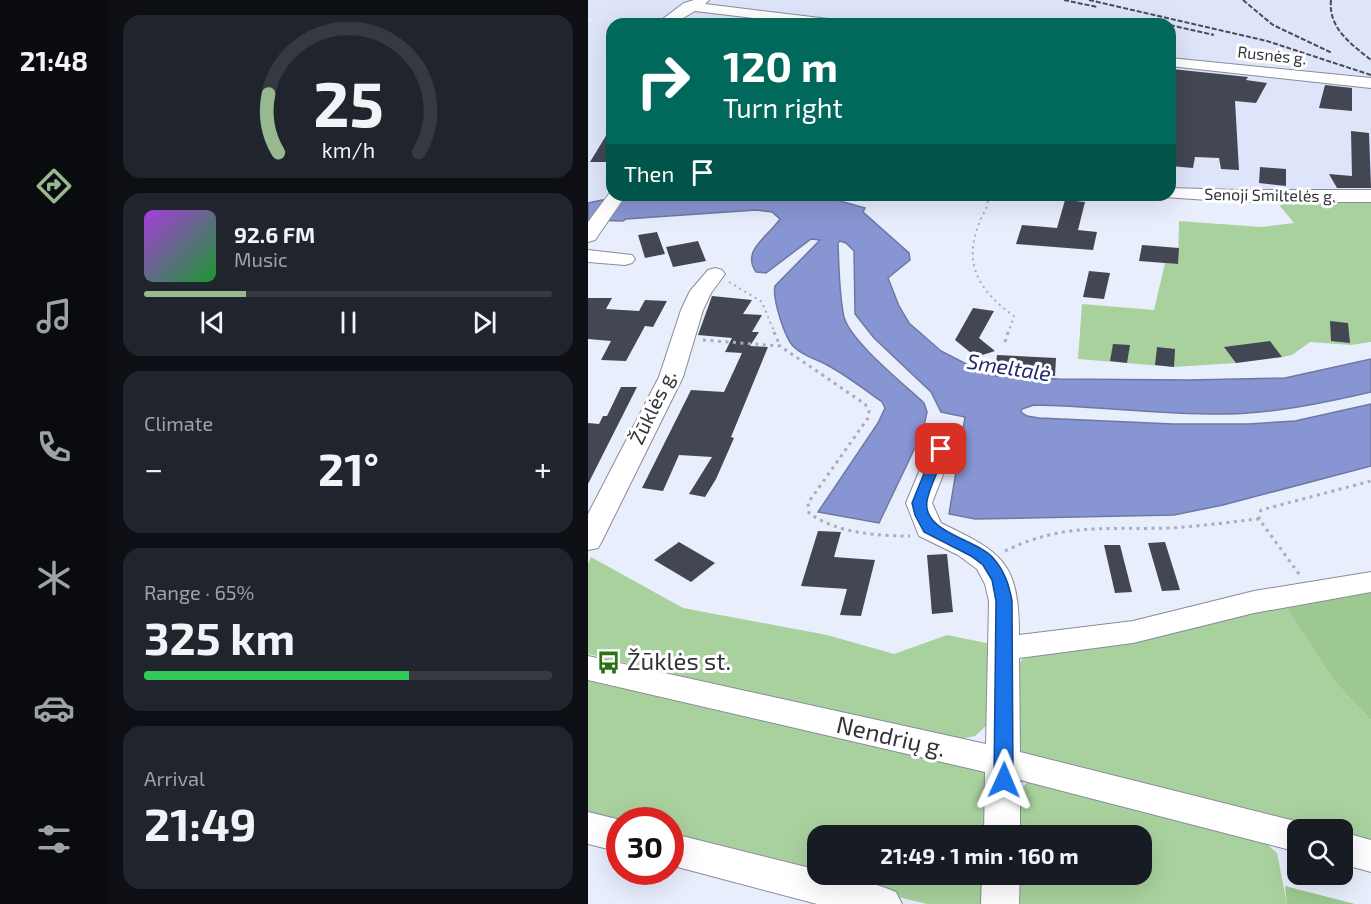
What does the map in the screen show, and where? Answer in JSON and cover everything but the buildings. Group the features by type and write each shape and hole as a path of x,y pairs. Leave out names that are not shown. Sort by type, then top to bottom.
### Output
{"street":[{"path":"672,18 703,0"},
{"path":"689,6 788,18"},
{"name":"Rusnės g.","path":"1176,63 1371,83"},
{"name":"Senoji Smiltelės g.","path":"1176,193 1237,196 1371,196"},
{"path":"593,230 613,201"},
{"path":"588,256 625,259"},
{"name":"Žūklės g.","path":"588,541 670,377 692,310 701,291 715,274"},
{"path":"948,430 919,503 929,529 977,552 988,561 1000,579 1004,601 1002,825"},
{"path":"1003,648 1133,632 1254,602 1371,582"},
{"name":"Nendrių g.","path":"588,668 1004,762 1287,833"},
{"path":"588,828 606,832"},
{"path":"1353,851 1371,856"},
{"path":"684,853 883,904"},
{"path":"1000,904 1001,885"}],"path":[{"path":"988,201 979,219 971,255 977,283 996,306 1014,316 1005,342"},
{"path":"715,274 762,302 780,346"},
{"path":"683,342 708,340 780,346 865,404 869,411 868,418 808,503 809,513 823,523 896,537 912,536 929,529"},
{"path":"1258,519 1261,510 1371,481"},
{"path":"988,561 1031,538 1056,531 1080,528 1160,528 1258,519"},
{"path":"1258,519 1313,592"}],"shaded area":[{"path":"588,0 1371,0 1371,193 1176,191 1176,18 606,18 606,193 602,200 588,203 588,22 593,20 588,19"}],"green space":[{"path":"1371,200 1371,342 1351,345 1310,342 1292,355 1282,357 1174,367 1078,359 1082,304 1154,310 1165,263 1178,264 1179,221 1261,227 1294,223 1280,206 1284,201"},
{"path":"591,557 683,608 827,635 894,654 947,635 991,644 988,724 975,736 956,740 588,654 588,564"},
{"path":"1371,592 1371,720 1334,681 1285,606"},
{"path":"1285,606 1334,681 1371,720 1371,841 1353,836 1353,819 1287,819 1026,755 1015,745 1016,667 1026,655 1143,638"},
{"path":"588,676 984,768 991,777 989,825 807,825 807,874 684,844 684,807 606,807 606,821 588,821"},
{"path":"1034,780 1258,836 1277,853 1287,904 1014,904 1015,885 1152,885 1152,825 1017,825 1019,795 1027,783"},
{"path":"850,885 985,885 984,904 927,904"},
{"path":"1285,886 1355,904 1287,904"}],"water":[{"path":"602,200 840,201 865,208 863,212 909,253 910,260 888,278 899,306 909,323 941,351 976,369 996,376 1189,380 1285,378 1371,359 1371,392 1299,407 1263,412 1202,414 1034,405 1022,409 1021,412 1027,416 1039,418 1173,424 1248,424 1295,421 1371,404 1371,466 1223,505 1174,515 975,519 949,514 965,417 941,412 931,392 874,338 855,314 854,251 846,243 840,241 838,243 840,290 848,327 867,350 924,403 927,412 923,431 879,523 818,512 878,423 885,408 882,402 848,378 794,347 783,327 775,299 775,286 820,240 811,239 766,273 756,272 752,264 754,250 780,219 772,212 756,210 623,221 588,220 588,203"}],"railway":[{"path":"1064,0 1097,7"},
{"path":"1089,0 1167,18"},
{"path":"1243,0 1273,25 1332,53"},
{"path":"1331,0 1331,10 1337,27 1371,60"},
{"path":"1176,20 1267,41 1371,75"},
{"path":"1176,26 1214,35"}],"place":[{"name":"Žūklės st.","path":"609,662"}],"route":[{"path":"941,449 919,503 922,515 929,529 977,552 988,561 1000,579 1004,601 1004,780"}],"water label":[{"name":"Smeltalė","path":"1009,368"}]}
